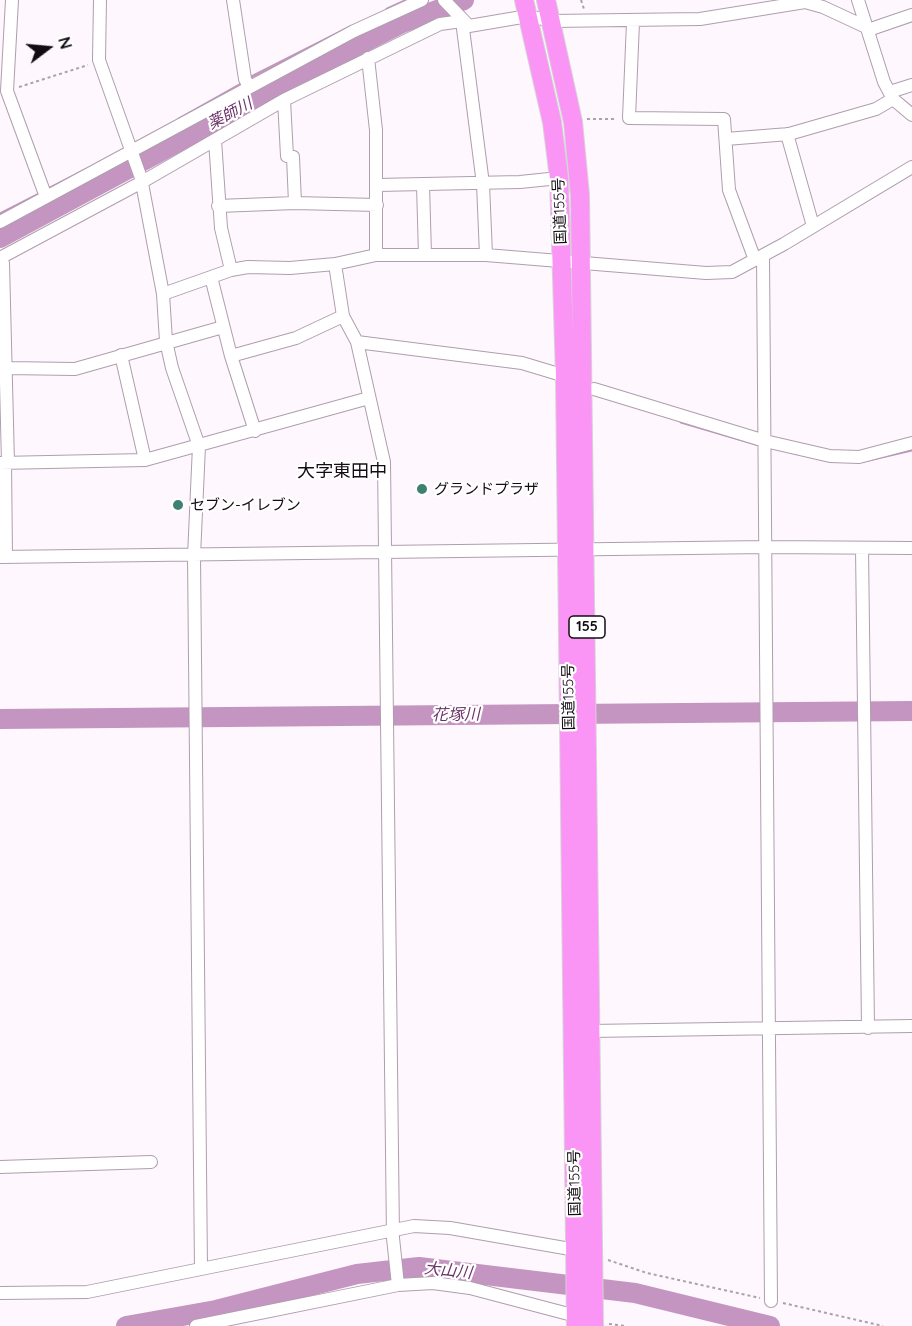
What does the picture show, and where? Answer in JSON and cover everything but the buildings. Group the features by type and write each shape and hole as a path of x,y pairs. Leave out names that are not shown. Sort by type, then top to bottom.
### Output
{"highway":[{"name":"国道155号","path":"546,0 573,122 580,195 590,1031 584,1254 576,1321"},
{"name":"国道155号","path":"526,8 552,122 559,178 584,1254 594,1324"}],"street":[{"path":"12,0 4,92 46,197"},
{"path":"100,0 99,60 141,180 163,294 166,341 172,368 199,446 194,556 201,1269"},
{"path":"233,0 245,79 249,87"},
{"path":"0,222 354,31 422,0"},
{"path":"444,0 469,26 480,26 526,8 552,21 633,22 700,19 805,2 823,7 867,29 912,15"},
{"path":"858,0 891,96 912,115"},
{"path":"459,18 440,24 284,100 215,141 0,258 3,263 6,368 3,557 766,547 912,548"},
{"path":"459,18 483,184 486,255"},
{"path":"633,22 629,118 724,119 729,190 759,258 765,441 771,1301"},
{"path":"368,58 376,130 376,255"},
{"path":"726,139 787,134 876,109 891,96 912,85"},
{"path":"284,100 287,156 293,157 295,203"},
{"path":"787,134 813,226"},
{"path":"215,141 220,228 231,270"},
{"path":"163,294 231,270 248,267 290,268 335,264 376,255 486,255 562,259 706,273 732,272 912,167"},
{"path":"377,186 483,184 559,178"},
{"path":"423,185 424,255"},
{"path":"218,206 295,203 377,205"},
{"path":"335,264 343,316 357,342 384,462 393,1234 398,1282"},
{"path":"211,277 231,356 255,431"},
{"path":"231,356 296,338 343,316"},
{"path":"6,368 75,369 166,341 223,327"},
{"path":"357,342 522,363 565,376"},
{"path":"121,355 145,460"},
{"path":"594,389 765,441 842,458 888,451 912,443"},
{"path":"4,463 145,460 369,398"},
{"path":"862,548 868,1028"},
{"path":"590,1031 912,1026"},
{"path":"0,1167 150,1162"},
{"path":"0,1293 87,1292 393,1234 414,1226 450,1228 584,1254"},
{"path":"196,1326 398,1282 433,1283 470,1288 576,1321"}],"path":[{"path":"4,92 99,60"},
{"path":"584,120 629,118"},
{"path":"584,1254 647,1274 883,1326"},
{"path":"594,1324 626,1326"}],"waterway":[{"path":"387,9 407,0"},
{"name":"薬師川","path":"0,238 353,48 402,23 464,0"},
{"path":"251,77 346,29"},
{"path":"179,119 243,83"},
{"path":"48,189 85,170"},
{"path":"0,214 41,193"},
{"path":"681,422 756,444"},
{"path":"864,461 912,450"},
{"name":"花塚川","path":"0,719 912,711"},
{"name":"大山川","path":"126,1326 216,1310 357,1274 419,1267 635,1293 770,1326"}],"place":[{"name":"グランドプラザ","path":"422,489"},
{"name":"セブン-イレブン","path":"178,505"}],"district":[{"name":"大字東田中","path":"342,472"}]}
